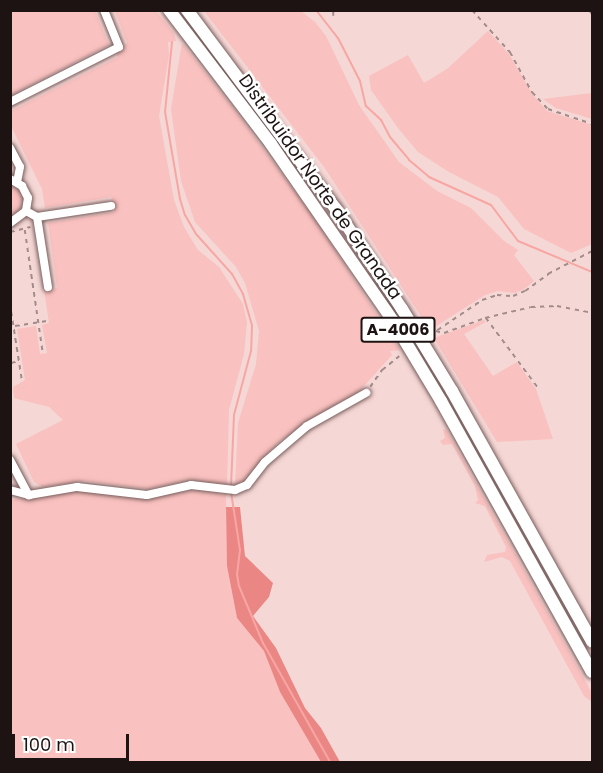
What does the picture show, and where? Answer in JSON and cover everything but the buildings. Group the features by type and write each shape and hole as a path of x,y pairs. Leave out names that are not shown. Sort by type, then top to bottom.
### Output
{"main road":[{"name":"Distribuidor Norte de Granada","path":"168,10 271,144 393,321 441,401 592,672"},
{"name":"Distribuidor Norte de Granada","path":"187,10 336,209 402,309 452,391 592,642"}],"street":[{"path":"10,102 119,47 104,10"},
{"path":"10,148 20,167 14,180 26,191 26,211"},
{"path":"26,211 37,218 111,206"},
{"path":"10,223 26,211"},
{"path":"37,218 48,287"},
{"path":"10,490 29,495 77,487 147,495 191,485 231,490 247,485 265,462 307,426 366,393"},
{"path":"10,460 29,495"}],"path":[{"path":"333,10 333,16"},
{"path":"472,10 510,52 532,92 548,109 592,124"},
{"path":"589,10 592,14"},
{"path":"10,232 32,226"},
{"path":"24,230 43,354"},
{"path":"429,335 482,300 496,295 513,296 525,291 548,274 592,250"},
{"path":"10,303 22,380"},
{"path":"435,331 444,333 485,318 531,308 557,306 592,312"},
{"path":"485,318 539,389"},
{"path":"14,326 47,321"},
{"path":"366,393 382,370 399,356"},
{"path":"11,363 19,361"}],"shaded area":[{"path":"11,10 95,11 109,45 11,95"},
{"path":"115,11 156,11 174,33 176,41 168,42 169,55 159,116 174,200 184,227 198,250 219,267 243,304 247,322 244,354 229,410 227,486 191,480 148,489 83,481 43,487 34,482 16,444 63,420 49,407 14,398 13,387 25,380 17,329 36,326 40,354 47,353 42,325 49,323 44,290 57,288 48,223 114,212 111,197 45,208 42,189 11,126 11,111 118,57 116,52 127,43"},
{"path":"204,11 301,11 315,22 326,36 359,105 399,162 437,191 471,208 504,241 518,250 514,255 534,281 523,290 514,293 498,291 485,295 430,330 324,167"},
{"path":"488,31 509,54 533,95 547,111 592,125 592,244 571,253 524,229 498,197 449,172 418,152 371,90 369,76 408,55 424,83 447,69"},
{"path":"182,43 312,215 400,350 390,351 392,355 355,396 281,440 263,458 250,479 235,487 238,423 256,364 259,331 245,283 236,267 195,222 181,181 171,109"},
{"path":"592,93 592,119 556,108 543,99"},
{"path":"11,182 20,189 24,201 20,213 11,219"},
{"path":"484,320 486,322 464,334 493,376 517,362 536,389 553,439 497,442 434,338"},
{"path":"446,429 592,693 592,702 584,696 510,561 502,557 484,562 487,555 505,552 506,547 485,506 475,503 478,500 475,486 452,444 443,445 440,441 445,438 443,430"},
{"path":"83,489 155,495 196,490 226,494 227,566 237,618 264,651 280,692 321,762 11,762 10,500"},
{"path":"226,507 240,507 245,556 273,583 269,597 253,616 276,648 305,708 321,728 340,762 321,762 280,692 264,651 237,618 227,566"}],"waterway":[{"path":"316,10 338,38 360,81 366,106 381,120 390,137 409,160 429,177 491,205 518,241 592,272"},
{"path":"172,42 165,112 180,199 185,215 196,234 232,274 243,294 252,326 251,351 234,415 231,486"},
{"path":"231,492 240,550 237,574 239,586 263,643 330,762"}]}
